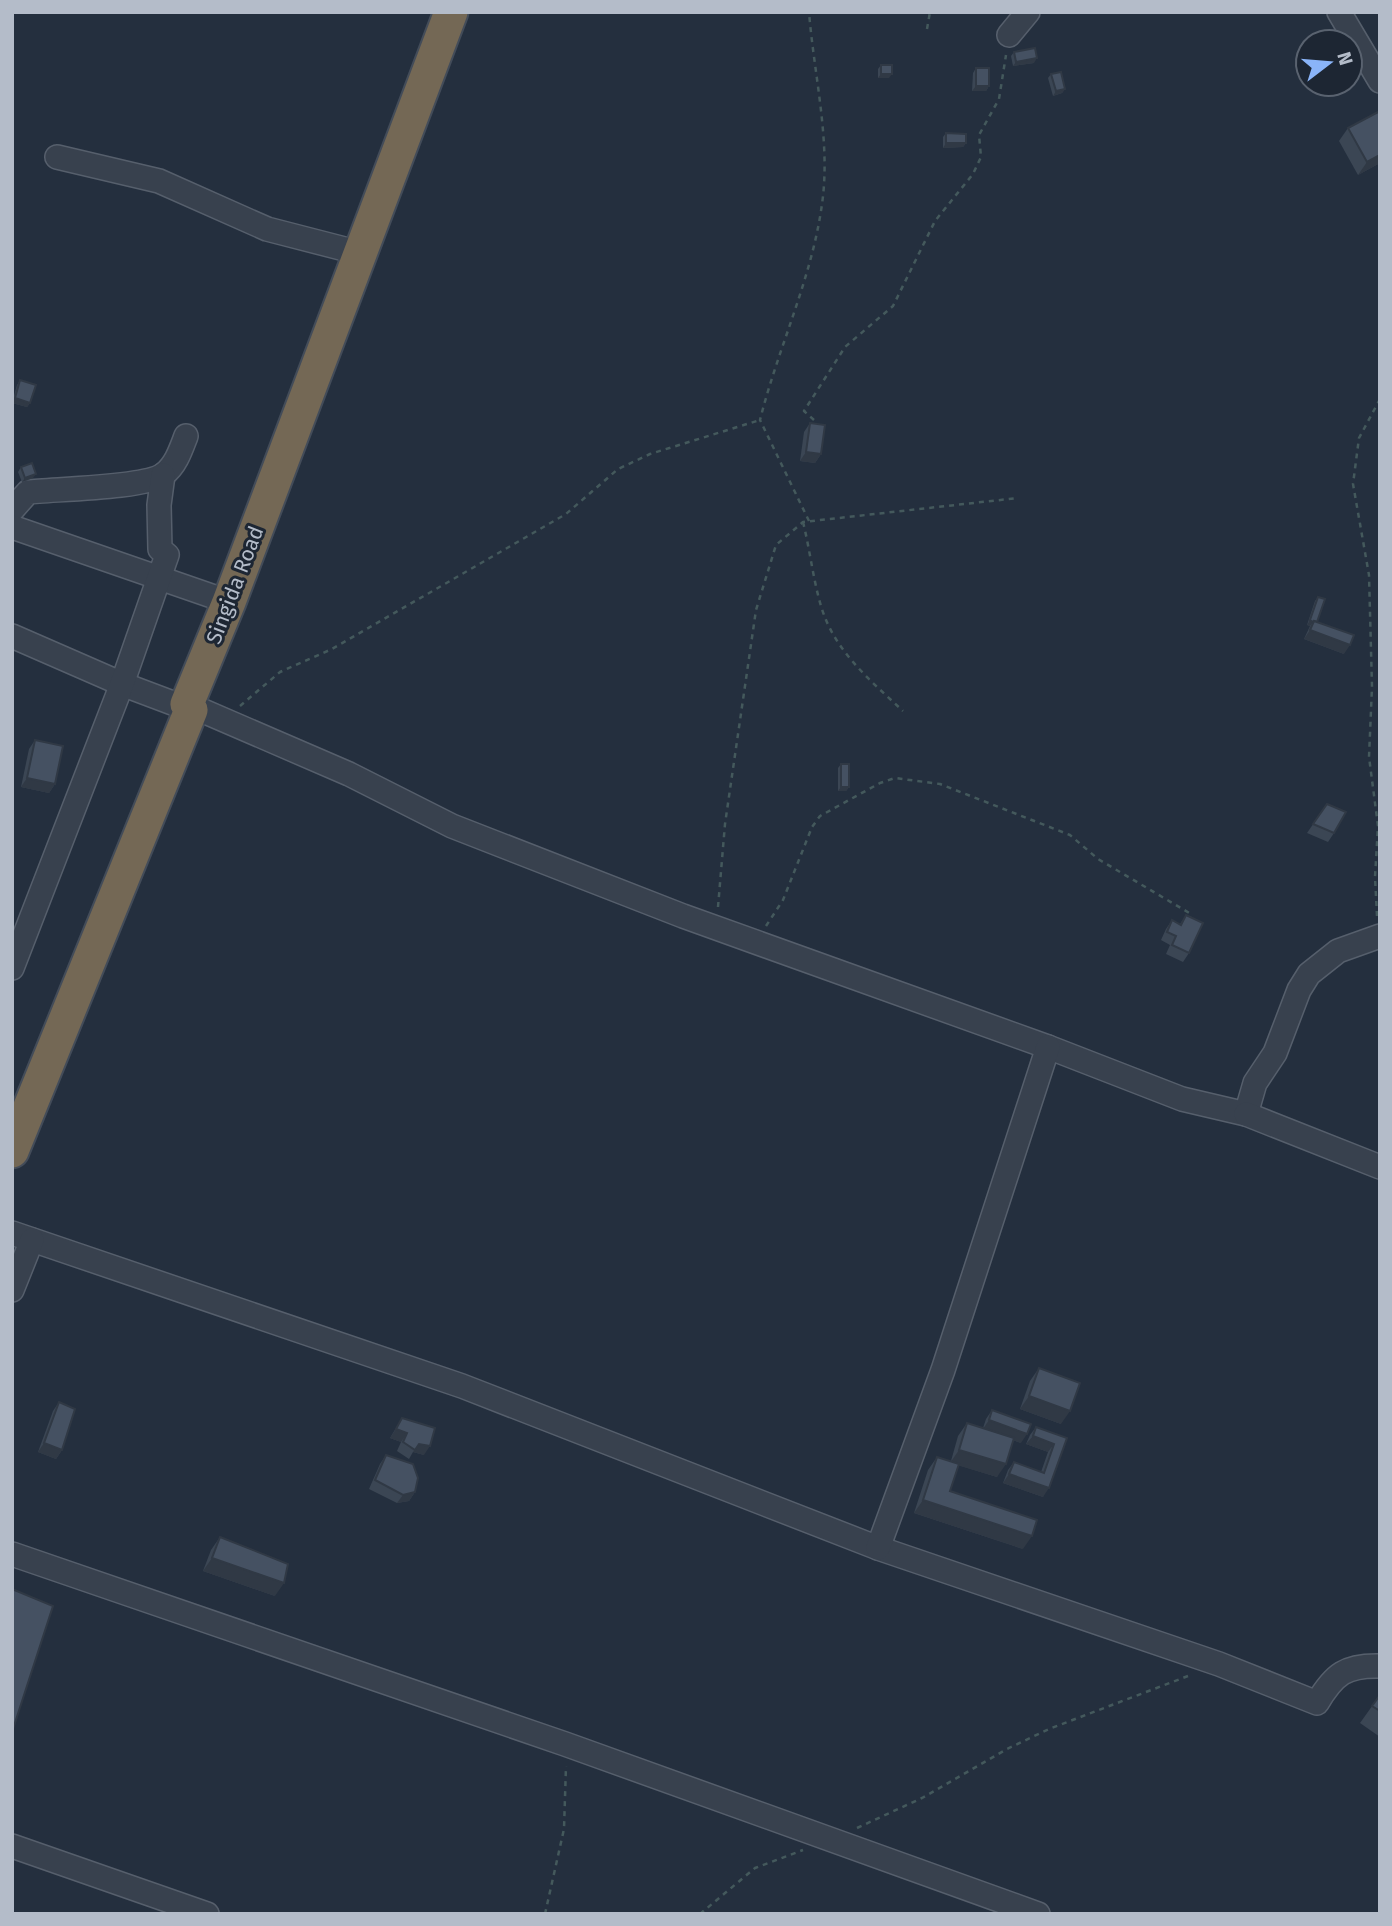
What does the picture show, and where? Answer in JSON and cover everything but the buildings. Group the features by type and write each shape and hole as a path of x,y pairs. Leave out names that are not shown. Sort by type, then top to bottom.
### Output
{"highway":[{"name":"Singida Road","path":"12,1151 189,707 451,12"}],"street":[{"path":"1009,35 1028,12"},
{"path":"1339,12 1380,80"},
{"path":"57,157 159,181 267,229 360,253"},
{"path":"12,968 122,684 160,577 167,555 160,549 159,505 163,475 178,456 186,436"},
{"path":"12,510 16,509 28,492 129,484 163,475"},
{"path":"12,527 229,603"},
{"path":"12,636 122,684 225,719 349,774 452,826 755,943 1048,1046 1182,1099 1246,1114 1380,1167"},
{"path":"1246,1114 1255,1083 1275,1053 1299,990 1309,974 1338,951 1379,936"},
{"path":"878,1548 943,1370 1048,1046"},
{"path":"12,1290 22,1237 568,1425 878,1548 1219,1664 1317,1703 1331,1680 1356,1665 1380,1666"},
{"path":"12,1554 565,1744 1038,1914"},
{"path":"12,1846 207,1914"}],"path":[{"path":"808,521 760,420 814,244 823,204 822,131 809,12"},
{"path":"927,29 930,12"},
{"path":"814,420 804,411 845,347 893,306 935,220 973,174 981,157 979,135 999,99 1009,35"},
{"path":"1379,936 1375,877 1378,827 1369,757 1372,687 1369,575 1353,484 1359,438 1380,399"},
{"path":"225,719 280,672 343,643 566,514 618,469 650,453 760,420"},
{"path":"716,928 725,824 756,610 776,545 803,522 808,521 1018,498"},
{"path":"803,522 821,609 834,637 863,673 903,711"},
{"path":"755,943 783,900 811,827 820,816 880,783 895,778 940,784 1070,835 1109,866 1191,914"},
{"path":"700,1914 755,1868 829,1841 922,1798 1007,1749 1049,1729 1219,1664"},
{"path":"545,1914 564,1829 565,1744"}]}
